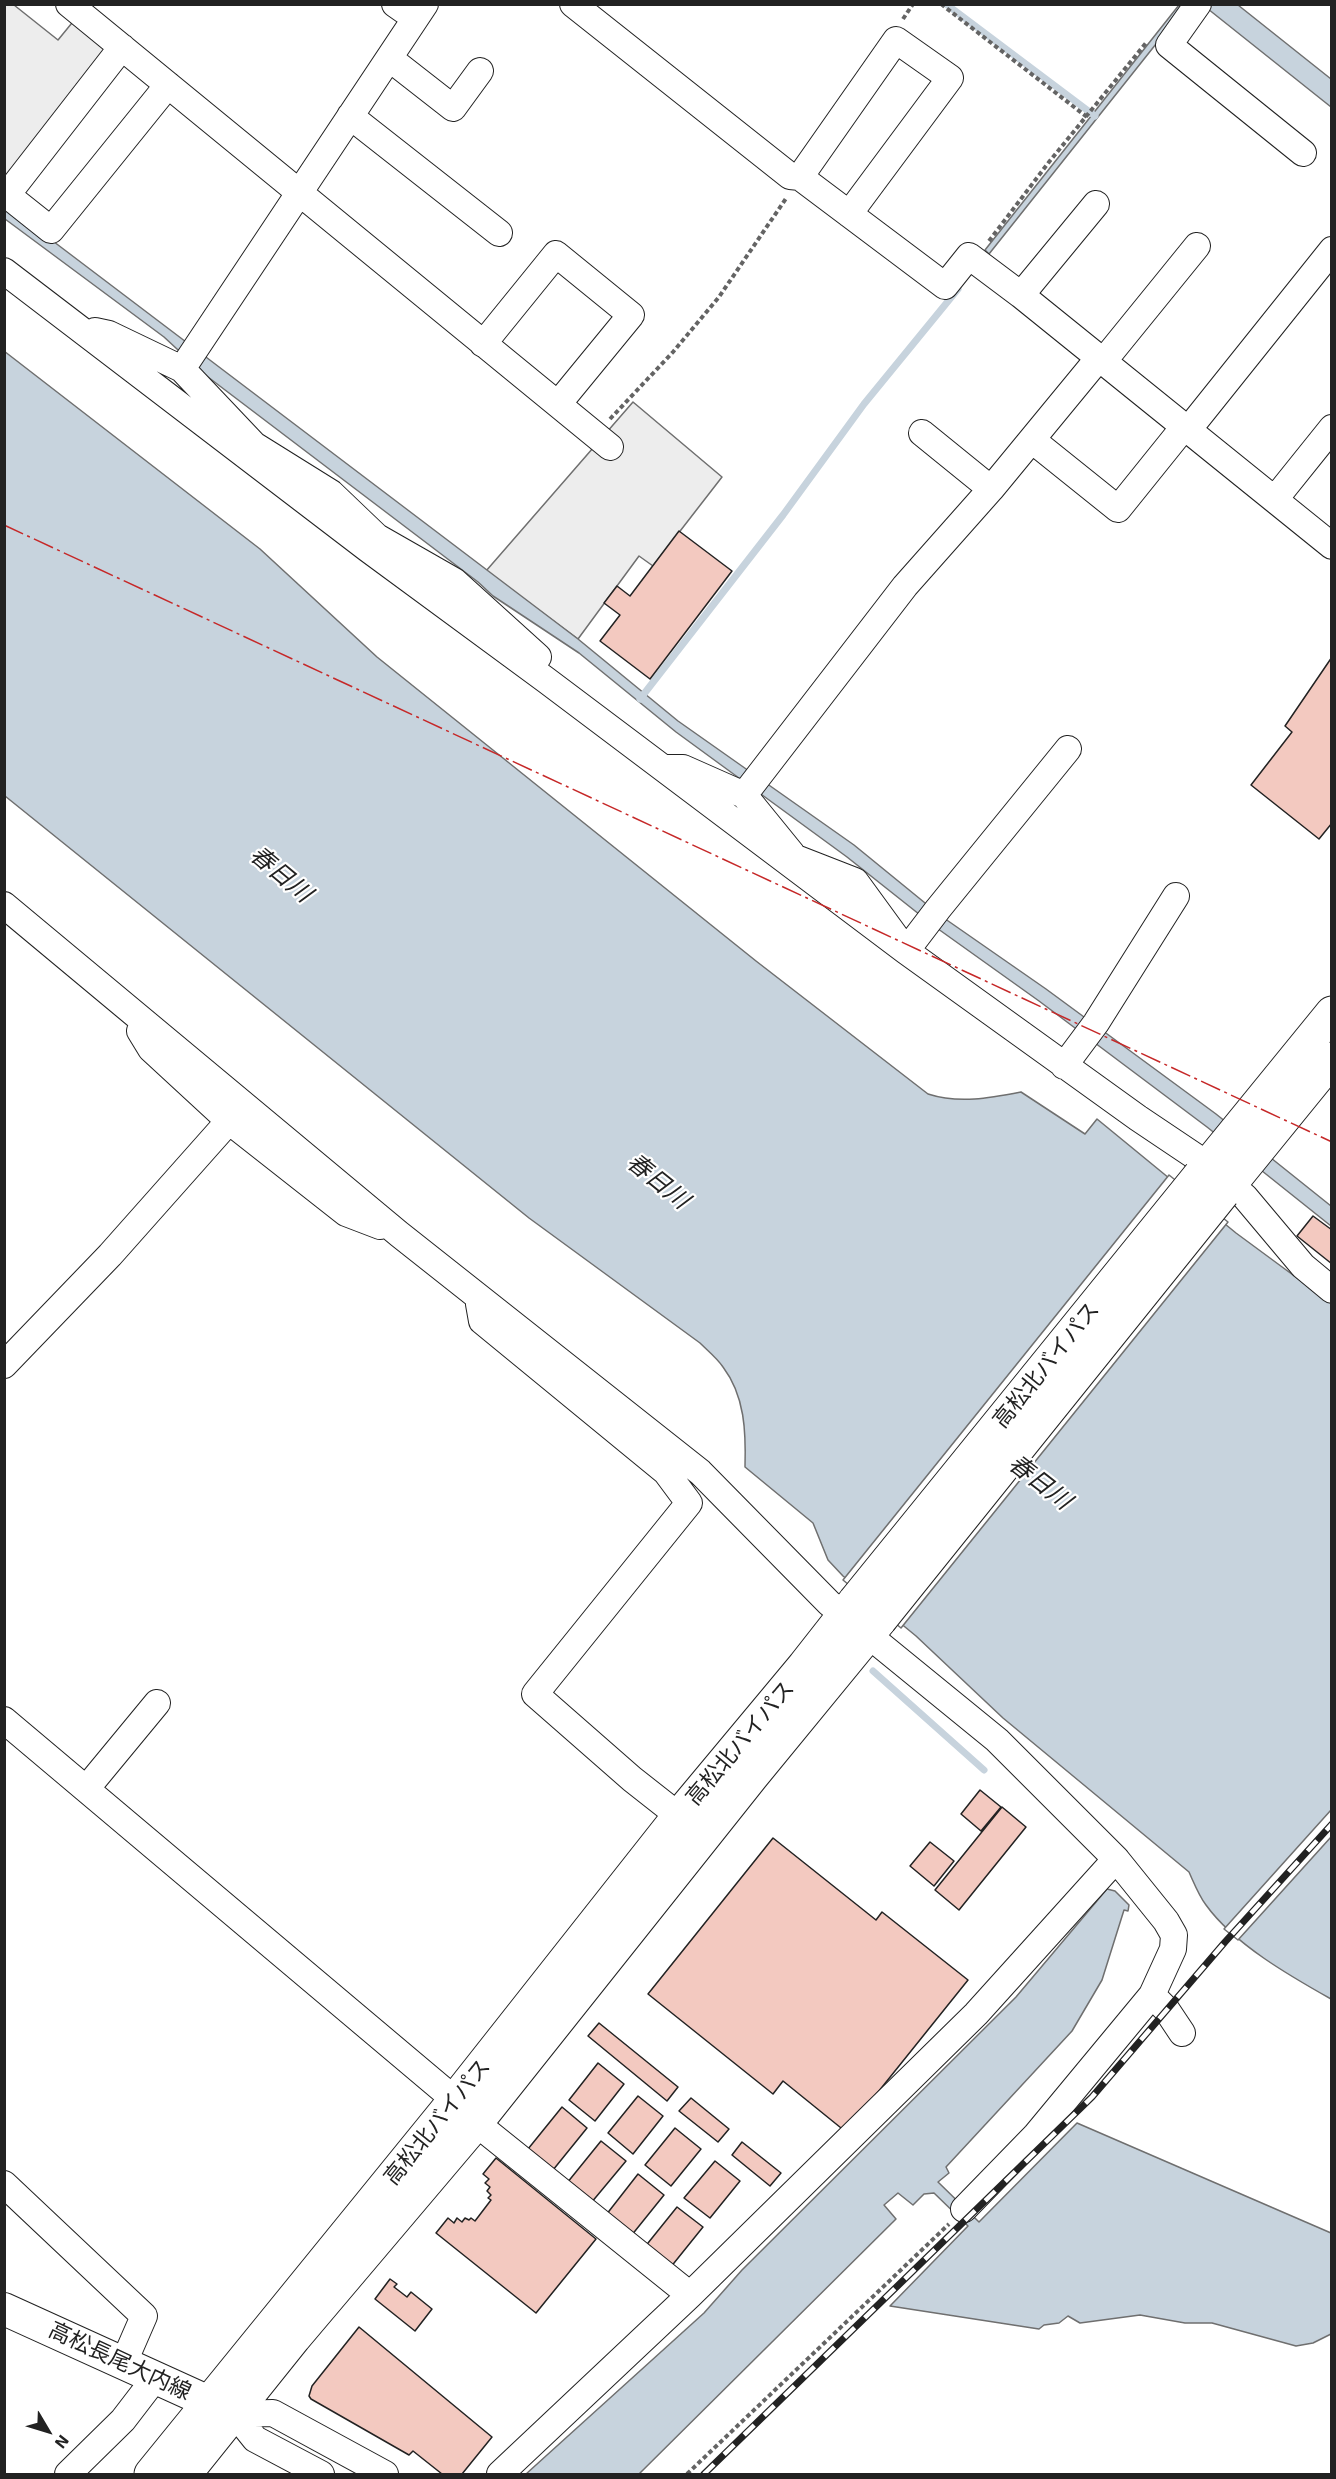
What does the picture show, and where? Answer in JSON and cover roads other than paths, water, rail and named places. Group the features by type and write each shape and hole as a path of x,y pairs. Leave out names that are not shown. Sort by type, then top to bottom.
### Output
{"highway":[{"name":"高松北バイパス","path":"151,2475 294,2338 466,2112 740,1766 1228,1163 1332,1013"},
{"name":"高松北バイパス","path":"1228,1163 1332,1059"},
{"name":"高松北バイパス","path":"466,2112 679,1816 740,1766"},
{"name":"高松北バイパス","path":"185,2475 222,2408"}],"main road":[{"name":"高松長尾大内線","path":"4,2309 222,2408"}],"street":[{"path":"69,4 603,441"},
{"path":"573,4 790,176 800,177 945,286 969,256 1022,296 1332,546"},
{"path":"1191,6 1169,45 1303,153"},
{"path":"182,369 389,58 412,9"},
{"path":"800,177 896,40 950,78 849,214"},
{"path":"122,47 7,195 51,230 168,85"},
{"path":"389,58 453,108 480,71"},
{"path":"350,116 499,233"},
{"path":"1022,296 1096,204"},
{"path":"744,795 906,586 1197,246"},
{"path":"1032,440 1118,509 1332,250"},
{"path":"483,344 556,254 631,315 558,404"},
{"path":"4,271 249,450 661,768 793,861 906,951 1064,1066 1228,1163 1303,1266 1332,1290"},
{"path":"78,327 109,334 182,369 249,450"},
{"path":"1275,499 1332,428"},
{"path":"922,433 991,489"},
{"path":"906,951 1068,749"},
{"path":"661,768 683,768 744,795 793,861"},
{"path":"1064,1066 1090,1030 1176,896"},
{"path":"4,905 399,1234 700,1472 829,1603 862,1617 998,1740 1116,1859 1166,1921 1174,1935 1173,1949 1152,1995 1036,2135 964,2209"},
{"path":"127,1007 151,1049 229,1121 346,1213 399,1234"},
{"path":"4,1365 111,1255 229,1121"},
{"path":"478,1296 482,1321 666,1472 689,1503 535,1694 632,1779 679,1816"},
{"path":"86,1789 157,1703"},
{"path":"4,1720 466,2112 690,2295"},
{"path":"500,2475 690,2295 976,2014 1116,1859"},
{"path":"1152,1995 1166,2009 1182,2032"},
{"path":"4,2184 144,2316 124,2362"},
{"path":"68,2475 123,2420 156,2377"},
{"path":"222,2408 255,2439 321,2475"},
{"path":"222,2408 273,2413 386,2475"}],"water":[{"path":"1179,5 1187,5 989,254 985,250"},
{"path":"1203,5 1238,5 1331,79 1331,107"},
{"path":"4,204 578,639 678,721 854,845 941,916 1046,989 1216,1114 1331,1206 1331,1226 1207,1127 676,732 579,653 493,596 478,582 204,374 164,337 5,219"},
{"name":"春日川","path":"4,351 260,549 377,657 756,961 928,1094 963,1099 1021,1092 1085,1134 1097,1119 1236,1233 1331,1303 1331,1999 1264,1958 1232,1933 1203,1901 1189,1872 1003,1718 916,1636 843,1576 828,1560 813,1523 745,1467 743,1415 736,1390 721,1364 700,1343 529,1218 5,796"},
{"path":"1107,1889 1115,1891 1129,1905 1128,1911 1124,1910 1102,1980 1072,2031 946,2167 949,2173 938,2182 979,2222 1077,2123 1331,2233 1331,2334 1313,2343 1296,2346 1212,2323 1185,2323 1140,2315 1080,2323 1068,2316 1059,2323 1044,2325 1039,2329 890,2306 968,2226 934,2193 924,2194 913,2205 898,2193 884,2205 896,2219 639,2474 526,2474 704,2313 742,2270 1016,1997"}],"waterway":[{"path":"946,4 1095,116"},
{"path":"640,699 783,515 864,404 958,289"},
{"path":"873,1671 984,1770"}],"railway":[{"path":"704,2474 1092,2097 1225,1942 1332,1824"}]}
